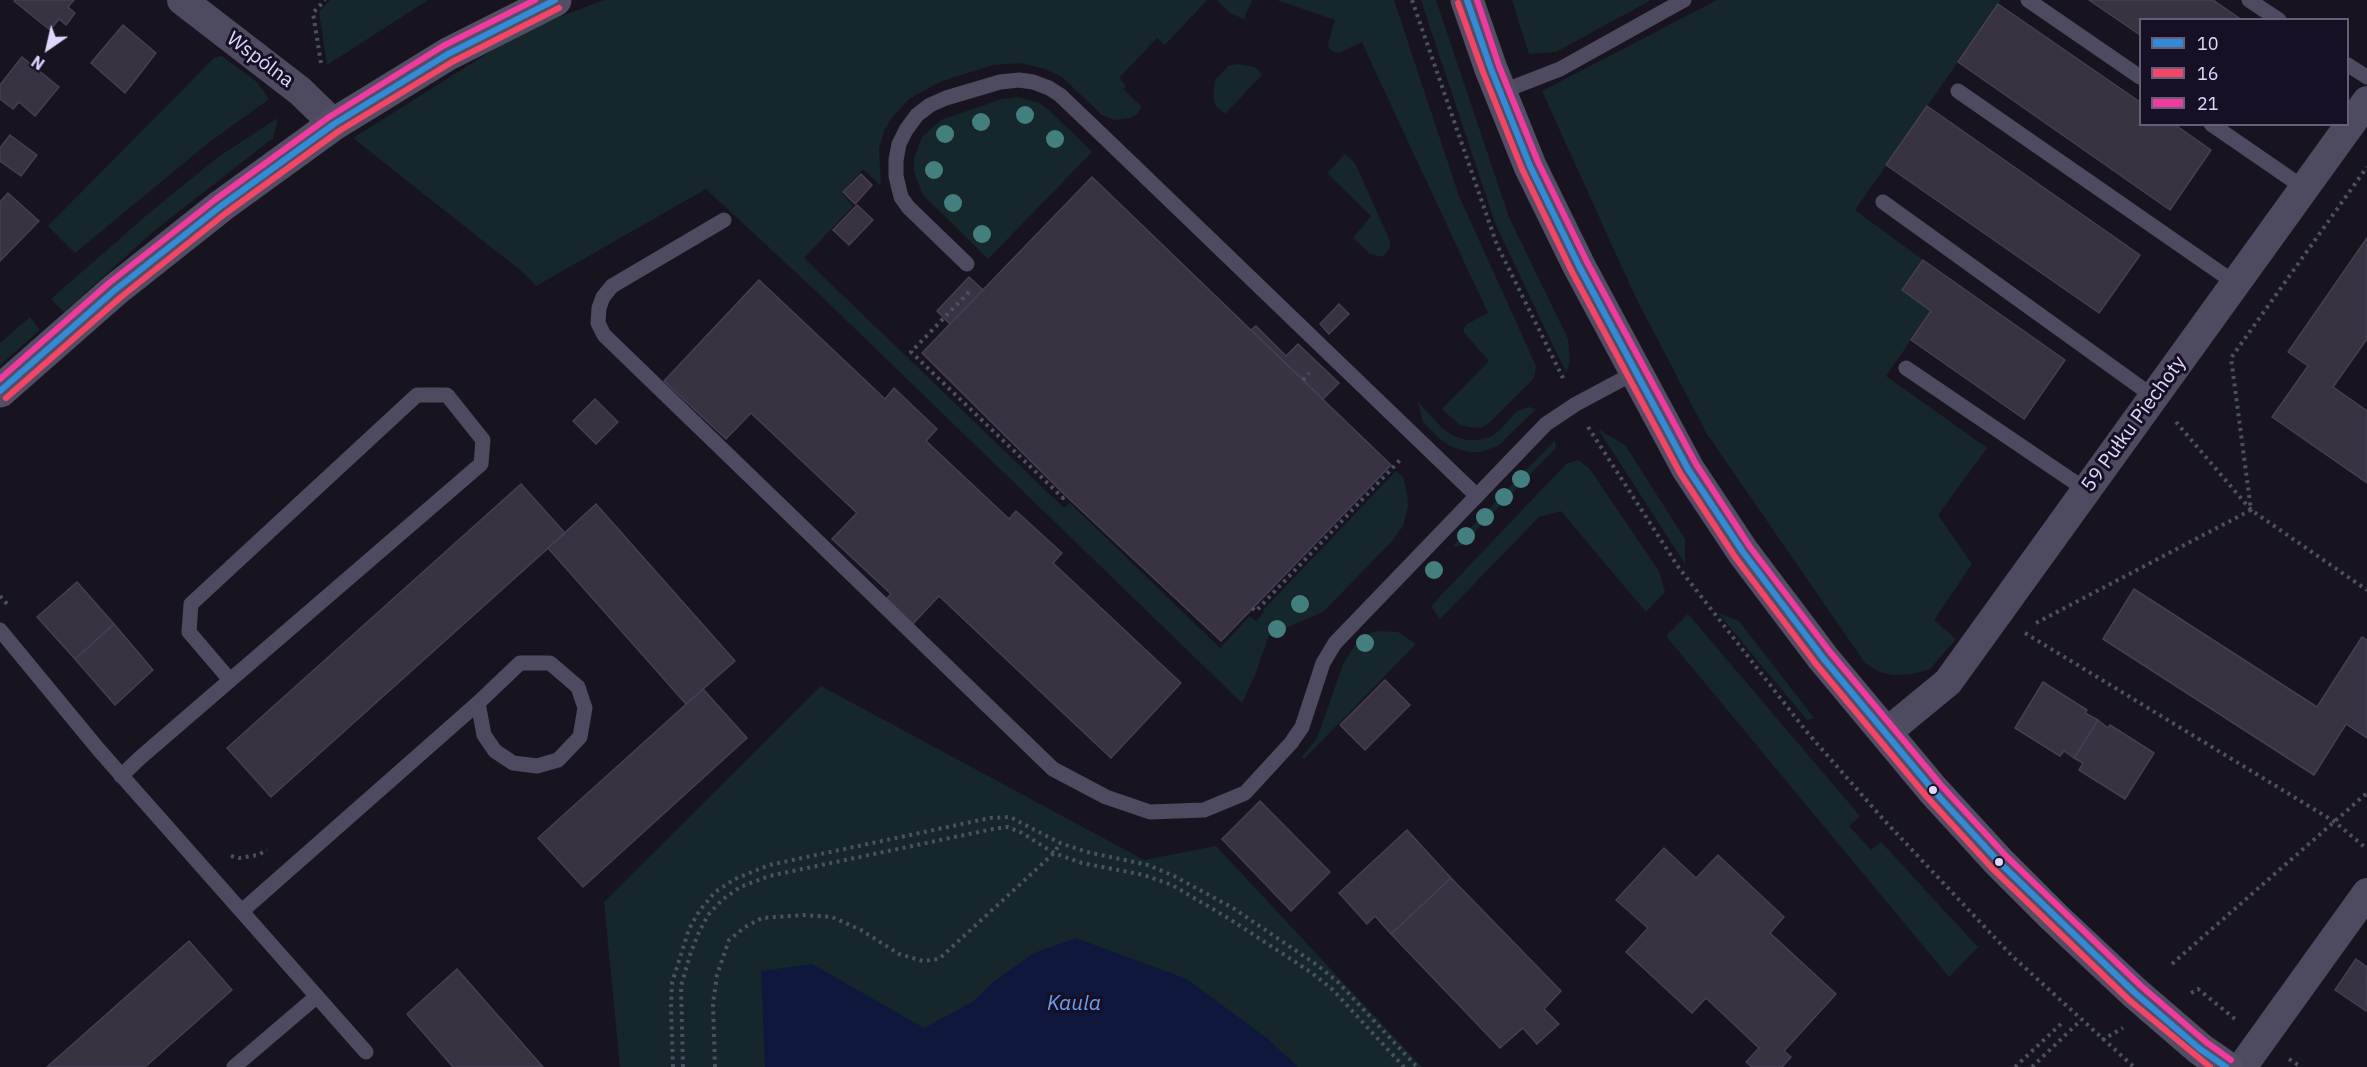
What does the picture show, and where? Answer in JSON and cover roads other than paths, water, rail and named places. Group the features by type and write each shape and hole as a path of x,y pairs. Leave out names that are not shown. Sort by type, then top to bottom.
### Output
{"street":[{"name":"Wspólna","path":"182,0 300,91 334,124"},
{"path":"0,391 115,290 221,206 334,124 448,54 555,0"},
{"path":"1467,0 1530,166 1579,266 1688,469 1743,552 1823,658 1933,790 2046,909 2204,1061"},
{"name":"59 Pułku Piechoty","path":"2349,126 2367,101"},
{"name":"59 Pułku Piechoty","path":"1886,733 1948,682 2349,126"},
{"path":"2242,1067 2367,893"}],"lane":[{"path":"1501,92 1560,69 1684,0"},
{"path":"2028,0 2139,76"},
{"path":"2249,0 2276,18"},
{"path":"2349,65 2367,77"},
{"path":"967,264 908,207 902,197 896,176 899,144 917,115 930,105 946,98 1000,82 1019,80 1049,88 1060,95 1477,496"},
{"path":"1958,91 2235,283"},
{"path":"2214,126 2304,188"},
{"path":"1883,202 2154,397"},
{"path":"724,220 612,286 603,297 599,308 598,323 604,335 1053,769 1106,797 1150,812 1204,810 1245,793 1291,743 1302,727 1323,663 1335,644 1546,424 1576,404 1636,372"},
{"path":"1906,368 2086,490"},
{"path":"121,776 481,464 483,440 447,395 417,394 191,604 189,632 230,680"},
{"path":"0,630 121,776 366,1052"},
{"path":"242,911 478,703 520,663 550,663 578,687 585,708 580,738 558,760 537,766 513,763 495,751 484,735 478,703"},
{"path":"234,1067 316,997"}],"water":[{"name":"Kaula","path":"1076,938 1187,979 1268,1039 1298,1067 765,1067 761,971 812,964 924,1028 974,1001 993,982 1034,953"}]}
